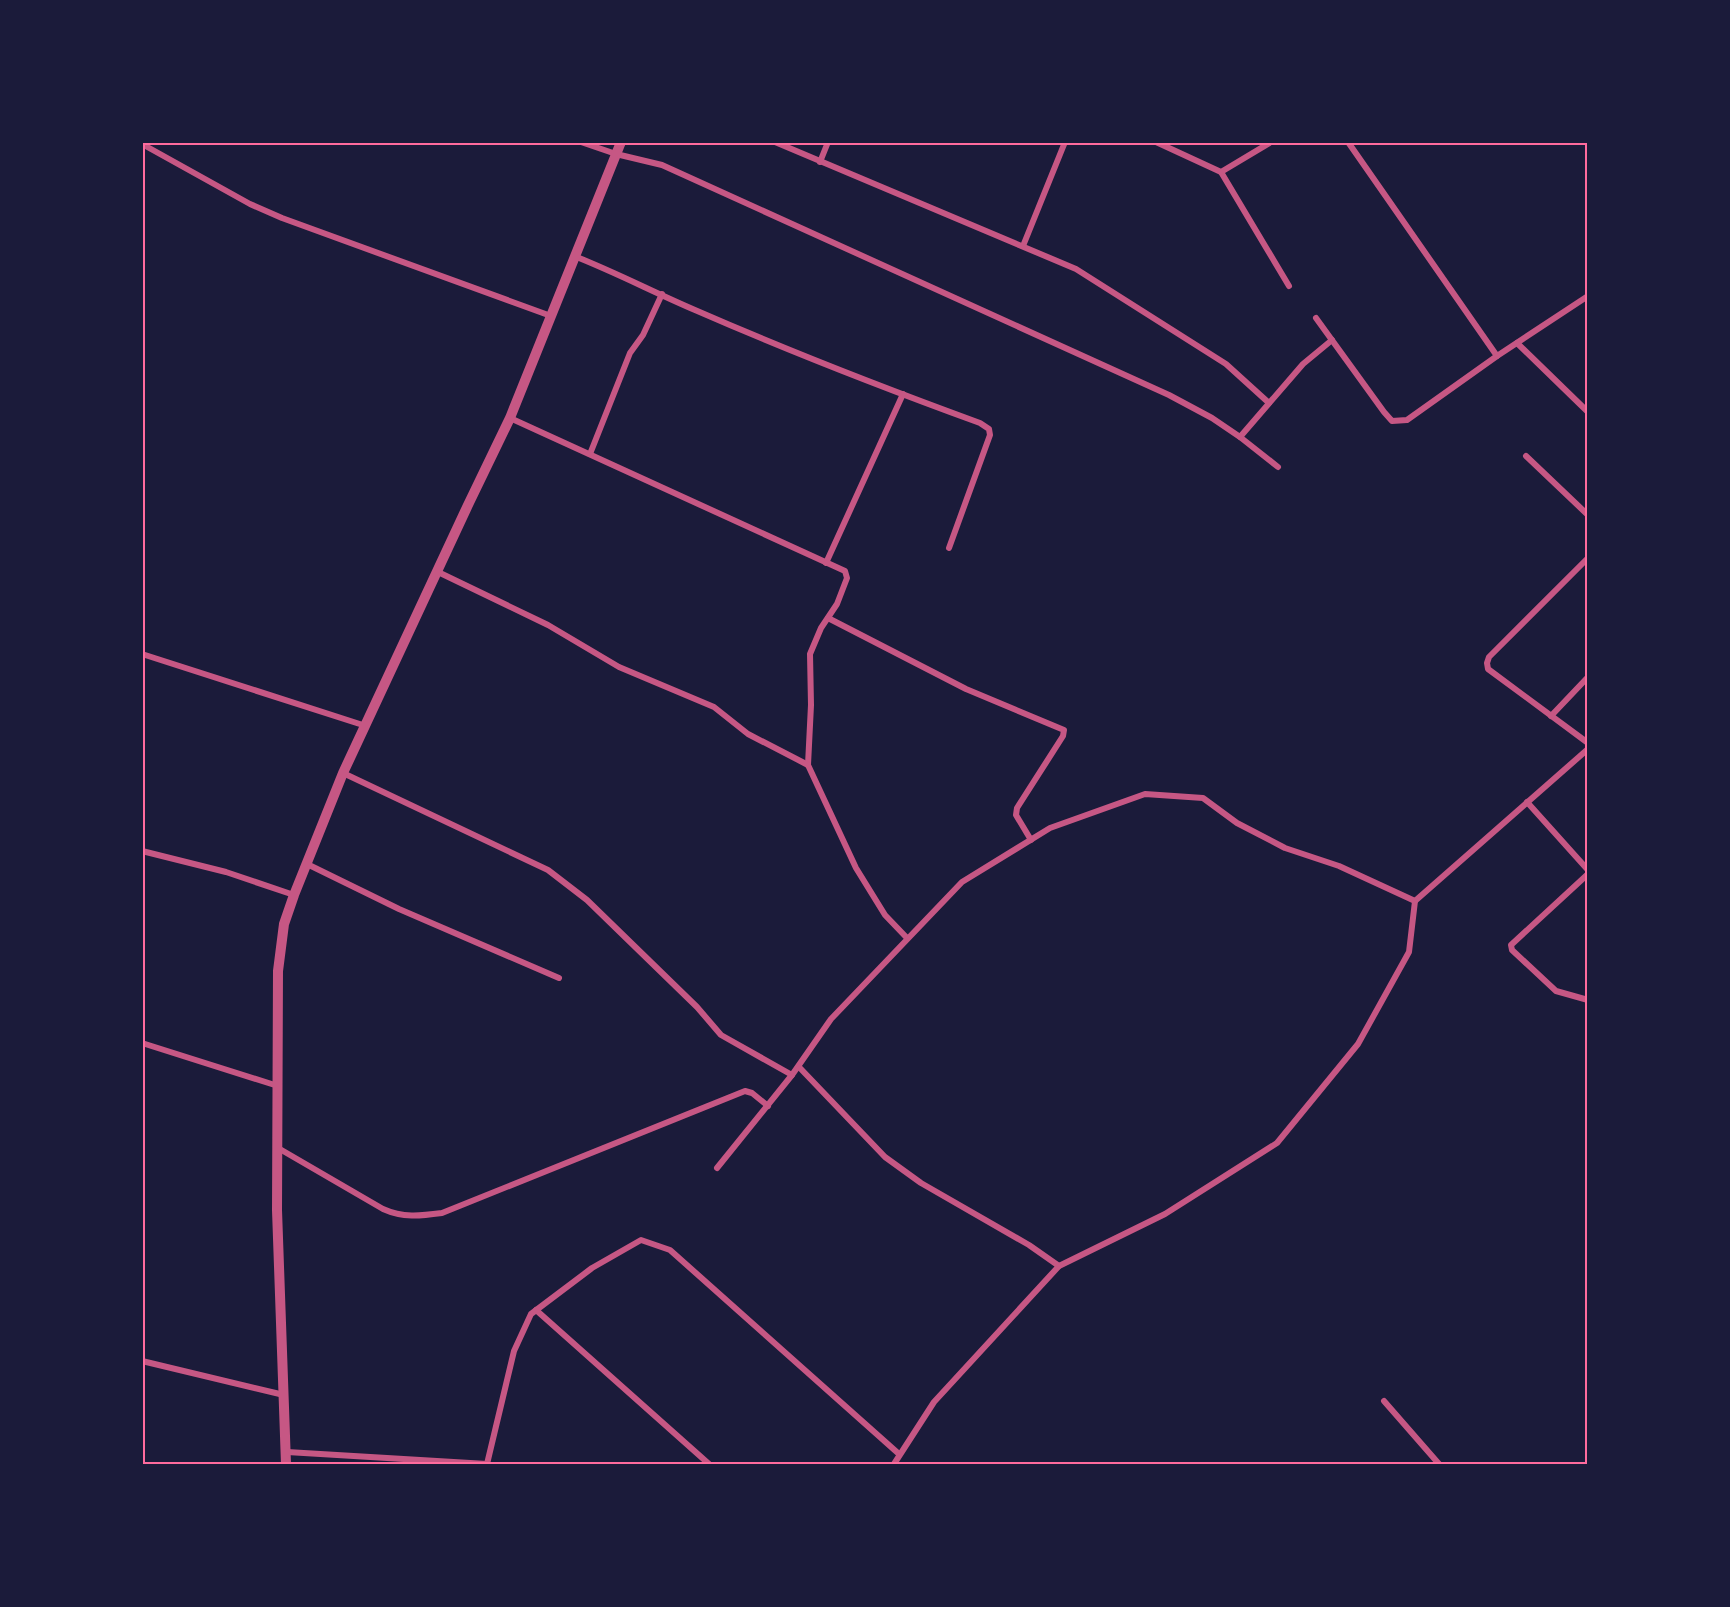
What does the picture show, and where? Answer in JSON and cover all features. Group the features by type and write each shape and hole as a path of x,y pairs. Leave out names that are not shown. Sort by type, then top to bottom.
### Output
{"street":[{"path":"581,142 673,169 1169,394 1212,418 1278,467"},
{"path":"286,1464 277,1210 278,971 284,924 344,773 510,418 621,142"},
{"path":"775,142 1076,269 1226,364 1269,404"},
{"path":"820,162 828,142"},
{"path":"1023,246 1065,142"},
{"path":"1155,142 1221,172 1289,286"},
{"path":"1221,172 1271,142"},
{"path":"1348,142 1497,356"},
{"path":"142,144 249,204 282,218 551,315"},
{"path":"574,256 615,272 694,310 980,423 989,429 990,435 949,548"},
{"path":"590,454 630,353 643,335 662,294"},
{"path":"1316,318 1392,421 1407,420 1587,296"},
{"path":"1240,437 1303,364 1332,340"},
{"path":"1517,343 1587,412"},
{"path":"826,563 903,394"},
{"path":"510,418 845,571 848,578 810,654 811,705 808,765 856,868 885,915 907,938"},
{"path":"1526,456 1587,515"},
{"path":"1587,558 1490,657 1487,663 1488,669 1587,742"},
{"path":"438,572 548,625 619,667 714,707 748,734 808,765"},
{"path":"828,618 966,689 1064,730 1063,736 1017,808 1016,815 1031,840"},
{"path":"142,654 366,726"},
{"path":"1551,716 1587,677"},
{"path":"894,1464 933,1402 1059,1266 1166,1214 1277,1143 1358,1044 1409,951 1415,901 1587,749"},
{"path":"344,773 548,870 587,900 697,1007 721,1035 792,1075"},
{"path":"717,1168 799,1066 831,1019 907,938 962,882 1050,828 1145,794 1203,798 1237,823 1285,848 1339,866 1415,901"},
{"path":"1527,802 1587,872 1511,945 1512,951 1556,991 1587,1000"},
{"path":"142,851 226,872 294,895"},
{"path":"307,864 399,909 559,978"},
{"path":"142,1043 278,1086"},
{"path":"799,1066 885,1157 921,1183 1029,1245 1059,1266"},
{"path":"278,1148 383,1209 397,1215 416,1217 442,1213 745,1091 752,1093 768,1106"},
{"path":"286,1452 487,1464 514,1351 531,1314 592,1268 641,1240 670,1250 899,1454"},
{"path":"536,1310 709,1464"},
{"path":"142,1361 284,1395"},
{"path":"1384,1401 1438,1464"}]}
